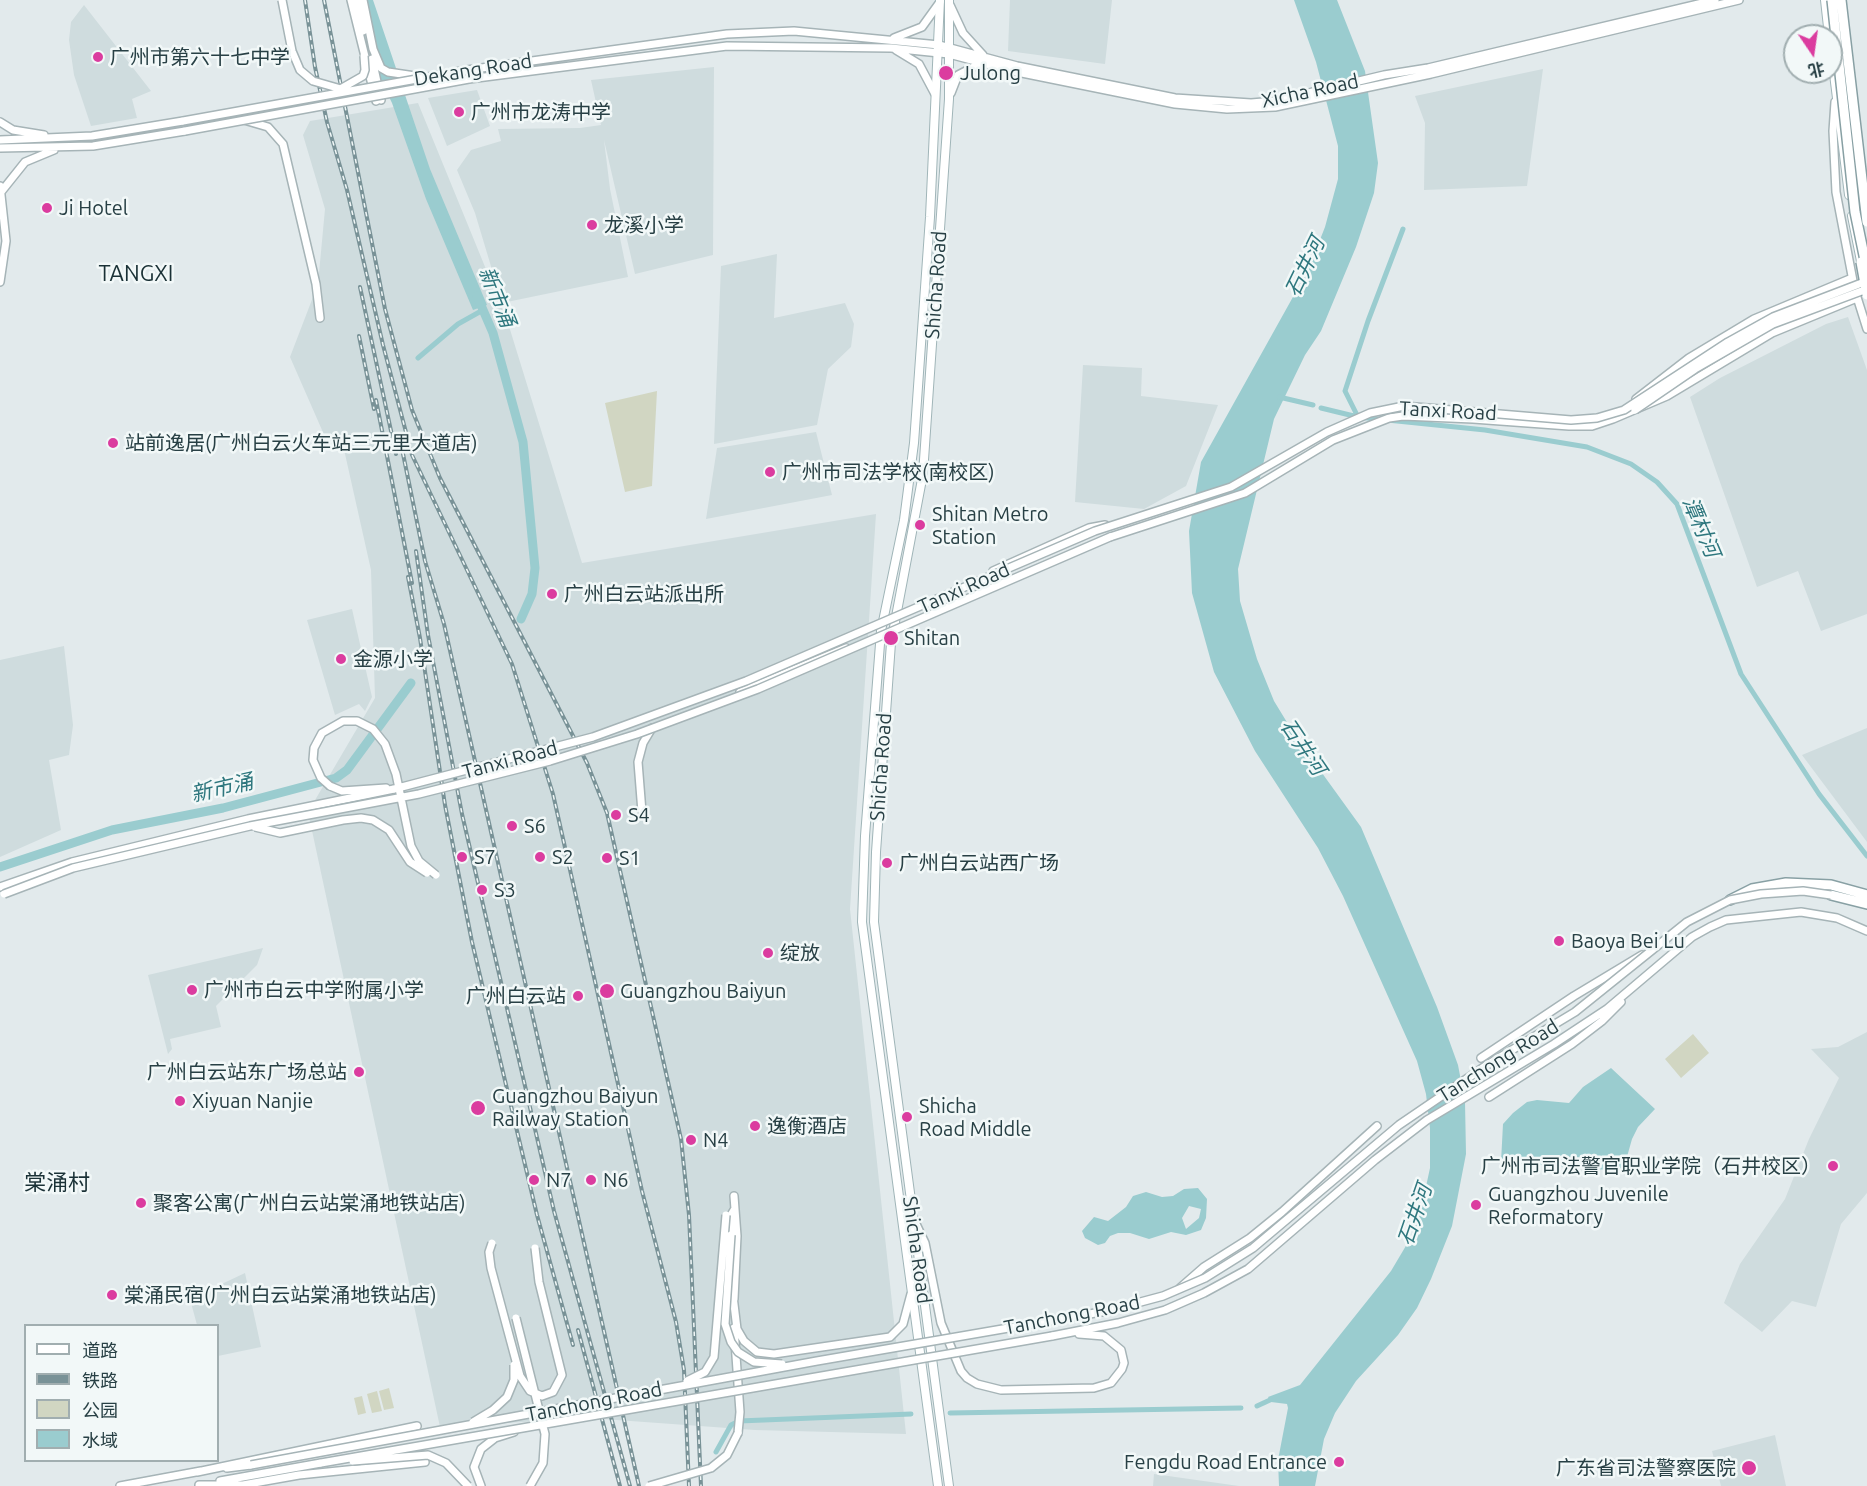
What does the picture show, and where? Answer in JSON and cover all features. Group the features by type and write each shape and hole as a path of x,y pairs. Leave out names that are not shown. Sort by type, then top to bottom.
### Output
{"highway":[{"path":"1832,0 1862,296"},
{"path":"1843,0 1867,222"},
{"path":"1855,212 1867,270"},
{"path":"1719,905 1752,889 1786,883 1831,885 1867,895"},
{"path":"1831,895 1867,904"}],"main road":[{"path":"282,0 292,51 300,70 314,81 340,89"},
{"path":"320,96 357,81 365,70 364,56 350,0"},
{"path":"350,0 356,5 379,101"},
{"path":"363,0 373,49 381,68 388,72 424,77"},
{"name":"Xicha Road","path":"949,50 1175,104 1252,109 1275,107 1369,78 1428,68 1715,0"},
{"name":"Xicha Road","path":"1316,95 1371,86 1739,0"},
{"path":"1825,0 1828,24"},
{"path":"1843,0 1867,198"},
{"path":"892,39 922,27 940,1"},
{"path":"939,49 940,1"},
{"path":"949,2 949,50"},
{"path":"949,2 963,33 984,60 958,75 949,99"},
{"name":"Dekang Road","path":"0,140 106,135 467,70 751,32 794,31 892,39 939,49"},
{"name":"Dekang Road","path":"0,148 106,144 469,79 727,46 754,44 949,50"},
{"path":"891,48 919,64 927,74 937,98"},
{"name":"Shicha Road","path":"938,1486 867,974 863,896 881,631 904,520 914,443 939,49"},
{"name":"Shicha Road","path":"949,50 949,99 923,474 916,524 896,614 884,718 874,922 949,1486"},
{"path":"1835,84 1854,231 1867,288"},
{"path":"1836,94 1833,131 1835,184 1852,278 1862,296 1867,329"},
{"path":"234,121 250,121 268,127 283,144 316,284 320,318"},
{"path":"0,122 13,130 64,137"},
{"path":"0,282 6,241 0,189 25,162 45,152 66,147"},
{"path":"1632,408 1657,381 1725,335 1788,302 1852,278"},
{"name":"Tanxi Road","path":"1,891 72,862 248,819 394,789 546,751 631,724 847,639 1116,523 1231,487 1327,432 1387,408 1404,406 1472,410 1571,420 1597,418 1632,408 1711,352 1773,317 1867,281"},
{"name":"Tanxi Road","path":"1,891 73,868 250,826 378,804 550,761 712,707 1137,527 1245,493 1333,440 1373,422 1403,416 1592,426 1632,408 1773,324 1867,288"},
{"path":"1632,408 1667,396 1736,352 1801,320 1862,296"},
{"path":"896,614 1089,528 1116,523"},
{"path":"642,812 638,762 644,743 654,727 834,652 861,644"},
{"path":"250,826 280,833 343,820 361,818 373,820 389,830 417,868 436,875 419,861 411,846 396,774 385,744 378,733 363,723 349,720 338,722 322,733 314,748 313,760 317,773 325,782 342,791 394,789"},
{"name":"Tanchong Road","path":"197,1472 251,1465 661,1389 1107,1311 1179,1289 1226,1267 1253,1248 1399,1125 1487,1065 1575,1012 1687,922 1719,905 1774,891 1803,891 1831,895"},
{"name":"Tanchong Road","path":"195,1485 1052,1336 1118,1323 1165,1310 1204,1293 1248,1269 1375,1160 1427,1120 1554,1044 1607,1009 1692,937 1726,920 1801,912 1837,918 1867,931"},
{"path":"1481,1058 1574,996 1650,950"},
{"path":"1489,1096 1547,1062 1594,1027 1652,970"},
{"path":"1179,1289 1203,1267 1250,1238 1282,1212 1377,1126"},
{"path":"649,1486 711,1468 726,1455 738,1433 740,1412 734,1296 737,1236 734,1196"},
{"path":"734,1210 731,1215 725,1324 731,1342 738,1352 754,1362 779,1364 817,1361"},
{"path":"661,1389 699,1376 714,1357 726,1215"},
{"path":"912,1215 925,1243 941,1323 961,1371 977,1384 1010,1390 1102,1387 1119,1376 1124,1362 1123,1355 1111,1340 1084,1334 1052,1336"},
{"path":"492,1243 489,1252 491,1268 520,1376 530,1391 542,1396 553,1392 558,1386 561,1368 540,1282 535,1248"},
{"path":"734,1296 737,1329 748,1347 763,1354 890,1338 903,1324 912,1290"},
{"path":"516,1318 545,1434 543,1463 530,1486"},
{"path":"449,1429 484,1416 507,1397 514,1380 513,1353"},
{"path":"481,1486 474,1467 481,1449 495,1438 536,1425"},
{"path":"120,1486 417,1426"},
{"path":"321,1463 428,1455 446,1463 468,1486"},
{"path":"195,1485 243,1485 318,1472 425,1462"}],"shaded area":[{"path":"1010,0 1112,0 1105,64 1008,51"},
{"name":"广州市第六十七中学","path":"84,5 151,91 132,99 137,118 91,126 74,75 69,40 71,22"},
{"path":"714,67 713,255 635,274 604,140 610,189 628,277 502,303 475,213 457,170 471,150 501,141 498,129 580,128 601,125 591,80"},
{"path":"1543,69 1527,186 1424,190 1425,123 1415,96"},
{"name":"广州市龙涛中学","path":"477,90 490,126 447,146 428,98"},
{"name":"Guangzhou Baiyun Railway Station","path":"418,103 508,323 582,563 876,514 850,909 906,1434 755,1430 589,1418 440,1427 308,812 375,698 371,570 343,445 329,446 290,357 318,284 325,209 303,135 310,121"},
{"path":"777,254 774,318 845,303 854,324 851,347 828,369 817,425 714,444 721,266"},
{"path":"1848,317 1867,370 1867,614 1821,631 1798,571 1757,587 1690,397 1720,378 1826,324"},
{"path":"1083,365 1142,368 1141,396 1218,405 1186,486 1144,509 1075,502"},
{"name":"广州市司法学校(南校区)","path":"816,432 832,495 706,519 717,448"},
{"name":"金源小学","path":"352,609 372,697 365,711 359,704 335,715 307,620"},
{"path":"64,646 73,725 69,755 49,760 61,830 0,857 0,660"},
{"path":"1867,728 1867,842 1802,755"},
{"name":"广州市白云中学附属小学","path":"263,948 257,965 216,1006 221,1027 170,1039 172,1049 168,1054 148,975"},
{"name":"广州市司法警官职业学院（石井校区）","path":"1867,1032 1867,1193 1841,1224 1816,1307 1792,1301 1762,1332 1724,1303 1740,1264 1785,1199 1809,1139 1839,1078 1811,1049 1838,1047"},
{"path":"245,1273 261,1347 219,1356 219,1324 197,1324 190,1299"},
{"name":"广东省司法警察医院","path":"1775,1435 1786,1486 1721,1486 1712,1451"},
{"path":"1154,1474 1239,1486 1153,1486"}],"green space":[{"path":"657,391 652,486 625,492 605,403"},
{"path":"1693,1034 1709,1053 1681,1078 1665,1059"},
{"path":"389,1388 394,1408 384,1410 379,1391"},
{"path":"377,1391 382,1411 372,1413 367,1394"},
{"path":"362,1396 366,1413 358,1415 354,1398"}],"water":[{"path":"357,0 373,0 430,169 487,305 473,310 426,199 392,103 379,76"},
{"name":"石井河","path":"1294,0 1337,0 1365,71 1378,163 1374,193 1356,247 1321,331 1305,355 1274,419 1238,569 1240,601 1257,659 1274,701 1296,737 1361,827 1437,1007 1458,1065 1465,1102 1466,1154 1452,1226 1431,1279 1417,1308 1398,1335 1356,1381 1335,1413 1324,1439 1315,1486 1279,1486 1278,1460 1288,1408 1287,1404 1271,1402 1268,1397 1300,1385 1391,1271 1410,1239 1422,1205 1430,1168 1430,1128 1426,1094 1417,1061 1343,896 1318,848 1255,751 1214,672 1192,593 1189,531 1201,462 1308,270 1325,227 1338,179 1338,146 1316,62"},
{"path":"1611,1068 1655,1109 1638,1127 1632,1139 1623,1171 1501,1162 1503,1124 1513,1113 1527,1102 1537,1100 1569,1103 1583,1087"},
{"path":"1198,1188 1207,1199 1206,1218 1201,1230 1186,1235 1171,1232 1149,1239 1130,1233 1118,1233 1110,1236 1105,1243 1098,1245 1085,1238 1082,1231 1094,1217 1108,1221 1126,1207 1133,1196 1146,1192 1162,1197 1173,1196 1184,1189","holes":["1189,1206 1201,1209 1199,1218 1186,1229 1182,1218"]}],"waterway":[{"path":"1358,417 1345,391 1368,321 1403,229"},
{"name":"新市涌","path":"477,296 493,333 523,442 535,568 532,594 521,619"},
{"path":"418,358 458,324 483,310"},
{"name":"潭村河","path":"1279,397 1313,405"},
{"name":"潭村河","path":"1321,408 1358,417 1485,430 1587,447 1631,464 1657,482 1677,504 1741,674 1819,794 1867,856"},
{"name":"新市涌","path":"0,867 112,830 223,808 336,778 347,770 411,683"},
{"path":"1257,1406 1270,1400"},
{"path":"950,1413 1241,1408"},
{"path":"716,1452 731,1425 739,1421 911,1414"}],"railway":[{"path":"305,0 315,67 327,122 347,190 383,345 412,455 512,664 553,794 642,1191 676,1322 684,1370 689,1486"},
{"path":"324,0 385,309 412,410 440,478 587,763 607,813 681,1139 689,1215 701,1486"},
{"path":"360,287 396,454"},
{"path":"359,336 374,409"},
{"path":"376,400 412,583"},
{"path":"401,444 425,561 444,624 639,1486"},
{"path":"416,551 428,635 462,814 554,1211 630,1486"},
{"path":"408,577 420,638 445,805 472,942 537,1215 573,1345"},
{"path":"578,1330 620,1486"}],"place":[{"name":"广州市第六十七中学","path":"98,57"},
{"name":"Julong","path":"946,73"},
{"name":"广州市龙涛中学","path":"459,112"},
{"name":"Ji Hotel","path":"47,208"},
{"name":"龙溪小学","path":"592,225"},
{"name":"站前逸居(广州白云火车站三元里大道店)","path":"113,443"},
{"name":"广州市司法学校(南校区)","path":"770,472"},
{"name":"Shitan Metro Station","path":"920,525"},
{"name":"广州白云站派出所","path":"552,594"},
{"name":"Shitan","path":"891,638"},
{"name":"金源小学","path":"341,659"},
{"name":"S4","path":"616,815"},
{"name":"S6","path":"512,826"},
{"name":"S7","path":"462,857"},
{"name":"S2","path":"540,857"},
{"name":"S1","path":"607,858"},
{"name":"广州白云站西广场","path":"887,863"},
{"name":"S3","path":"482,890"},
{"name":"Baoya Bei Lu","path":"1559,941"},
{"name":"绽放","path":"768,953"},
{"name":"广州市白云中学附属小学","path":"192,990"},
{"name":"Guangzhou Baiyun","path":"607,991"},
{"name":"广州白云站","path":"578,996"},
{"name":"广州白云站东广场总站","path":"359,1072"},
{"name":"Xiyuan Nanjie","path":"180,1101"},
{"name":"Guangzhou Baiyun Railway Station","path":"478,1108"},
{"name":"Shicha Road Middle","path":"907,1117"},
{"name":"逸衡酒店","path":"755,1126"},
{"name":"N4","path":"691,1140"},
{"name":"广州市司法警官职业学院（石井校区）","path":"1833,1166"},
{"name":"N7","path":"534,1180"},
{"name":"N6","path":"591,1180"},
{"name":"聚客公寓(广州白云站棠涌地铁站店)","path":"141,1203"},
{"name":"Guangzhou Juvenile Reformatory","path":"1476,1205"},
{"name":"棠涌民宿(广州白云站棠涌地铁站店)","path":"112,1295"},
{"name":"Fengdu Road Entrance","path":"1339,1462"},
{"name":"广东省司法警察医院","path":"1749,1468"}],"district":[{"name":"TANGXI","path":"136,274"},
{"name":"棠涌村","path":"57,1183"}]}
